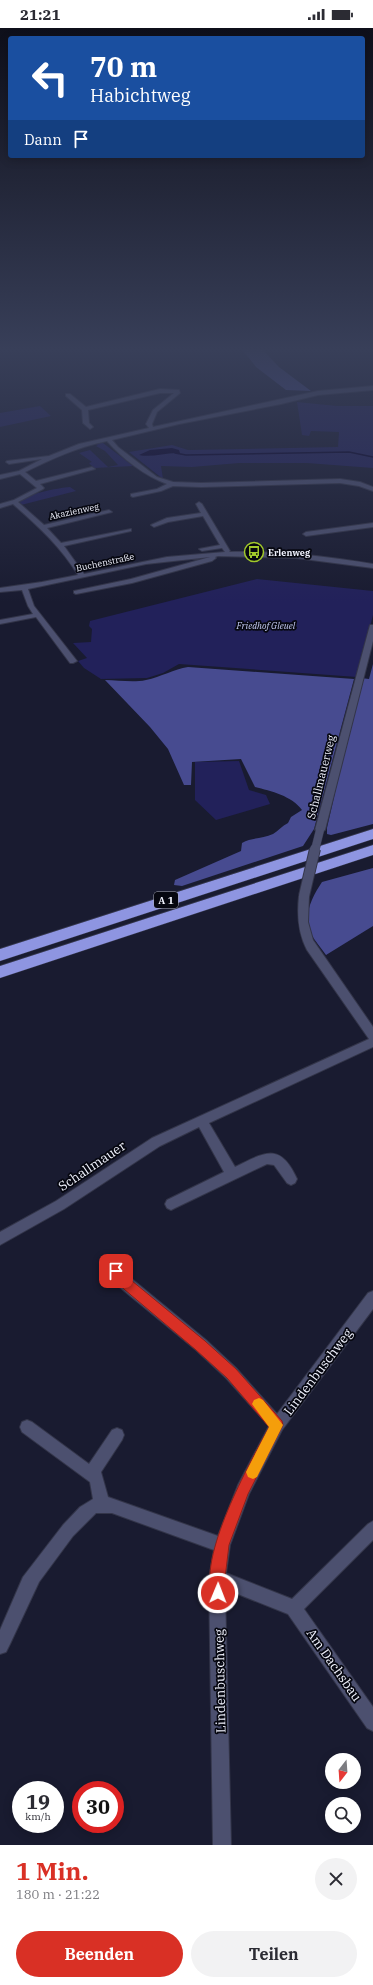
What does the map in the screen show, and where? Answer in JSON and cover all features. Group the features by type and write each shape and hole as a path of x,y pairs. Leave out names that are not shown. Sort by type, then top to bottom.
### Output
{"highway":[{"name":"A 1","path":"0,955 373,834"},
{"name":"A 1","path":"0,972 373,850"}],"street":[{"path":"0,477 21,472 70,448 135,433"},
{"path":"108,439 116,448 155,478 172,484 201,485 340,481 360,484 373,489"},
{"path":"9,462 42,456 49,457"},
{"path":"36,484 92,469"},
{"path":"0,506 15,501 40,489 21,472"},
{"path":"133,495 159,490 172,484"},
{"path":"15,501 60,545 82,575"},
{"path":"199,504 228,554"},
{"name":"Akazienweg","path":"43,527 109,512"},
{"path":"154,525 167,520 204,514"},
{"path":"306,534 373,525"},
{"path":"60,545 129,530"},
{"name":"Buchenstraße","path":"0,590 24,588 157,556 224,546"},
{"path":"76,592 162,574 213,559 214,554"},
{"name":"Buchenstraße","path":"82,575 167,559 214,554 298,556 373,566"},
{"path":"24,588 29,603 73,661"},
{"path":"0,622 38,615"},
{"name":"Schallmauerweg","path":"373,627 304,896 302,922 305,934 311,946 373,1036"},
{"name":"Schallmauer","path":"0,1239 60,1205 156,1142 373,1042"},
{"path":"202,1121 232,1174"},
{"path":"171,1204 266,1158 278,1161 290,1179"},
{"path":"111,1261 122,1280 201,1345 231,1373 277,1425"},
{"name":"Lindenbuschweg","path":"222,1845 217,1578 222,1545 243,1490 277,1425 373,1298"},
{"path":"27,1427 96,1478 102,1504"},
{"path":"91,1474 117,1435"},
{"path":"0,1646 8,1632 30,1581 79,1517 91,1508 102,1504 112,1505 222,1545"},
{"path":"217,1578 294,1608 373,1529"},
{"name":"Am Dachsbau","path":"294,1608 373,1722"}],"green space":[{"path":"302,433 310,433 309,436 302,435"},
{"path":"339,433 373,433 373,468 307,463 239,463 192,467 161,466 163,479 129,452 172,445 188,450 338,447"},
{"path":"100,442 133,466 94,468 89,463 92,462 79,453 90,450 108,467 118,465 105,451 96,446 98,445 96,444"},
{"path":"70,487 76,491 21,505 18,502 27,496"},
{"name":"Friedhof Gleuel","path":"257,579 373,591 373,615 357,677 179,664 163,673 147,678 101,679 84,668 78,661 87,658 73,643 91,642 92,629 89,626 90,621"},
{"path":"239,761 249,790 266,795 270,804 216,820 195,800 195,762"}],"shaded area":[{"path":"172,448 179,450 180,453 149,456 139,455 150,450"},
{"path":"373,664 373,824 331,835 327,834 327,828 361,678 369,679"},
{"path":"188,667 354,679 314,829 303,846 182,886 174,885 175,880 241,851 242,843 246,841 273,834 288,823 291,817 302,810 293,801 287,798 274,792 255,787 241,759 192,762 191,785 184,785 168,749 150,727 105,680 141,681 152,679 178,669"},
{"path":"373,868 373,926 326,955 311,934 308,927 309,907 315,894 322,882"}],"waterway":[{"path":"175,453 186,455 349,452 373,457"}],"slow traffic":[{"path":"253,1472 277,1425 259,1404"}],"place":[{"name":"Erlenweg","path":"254,552"}],"route":[{"path":"116,1271 122,1280 201,1345 231,1373 277,1425 243,1490 222,1545 217,1578 218,1593"}]}
